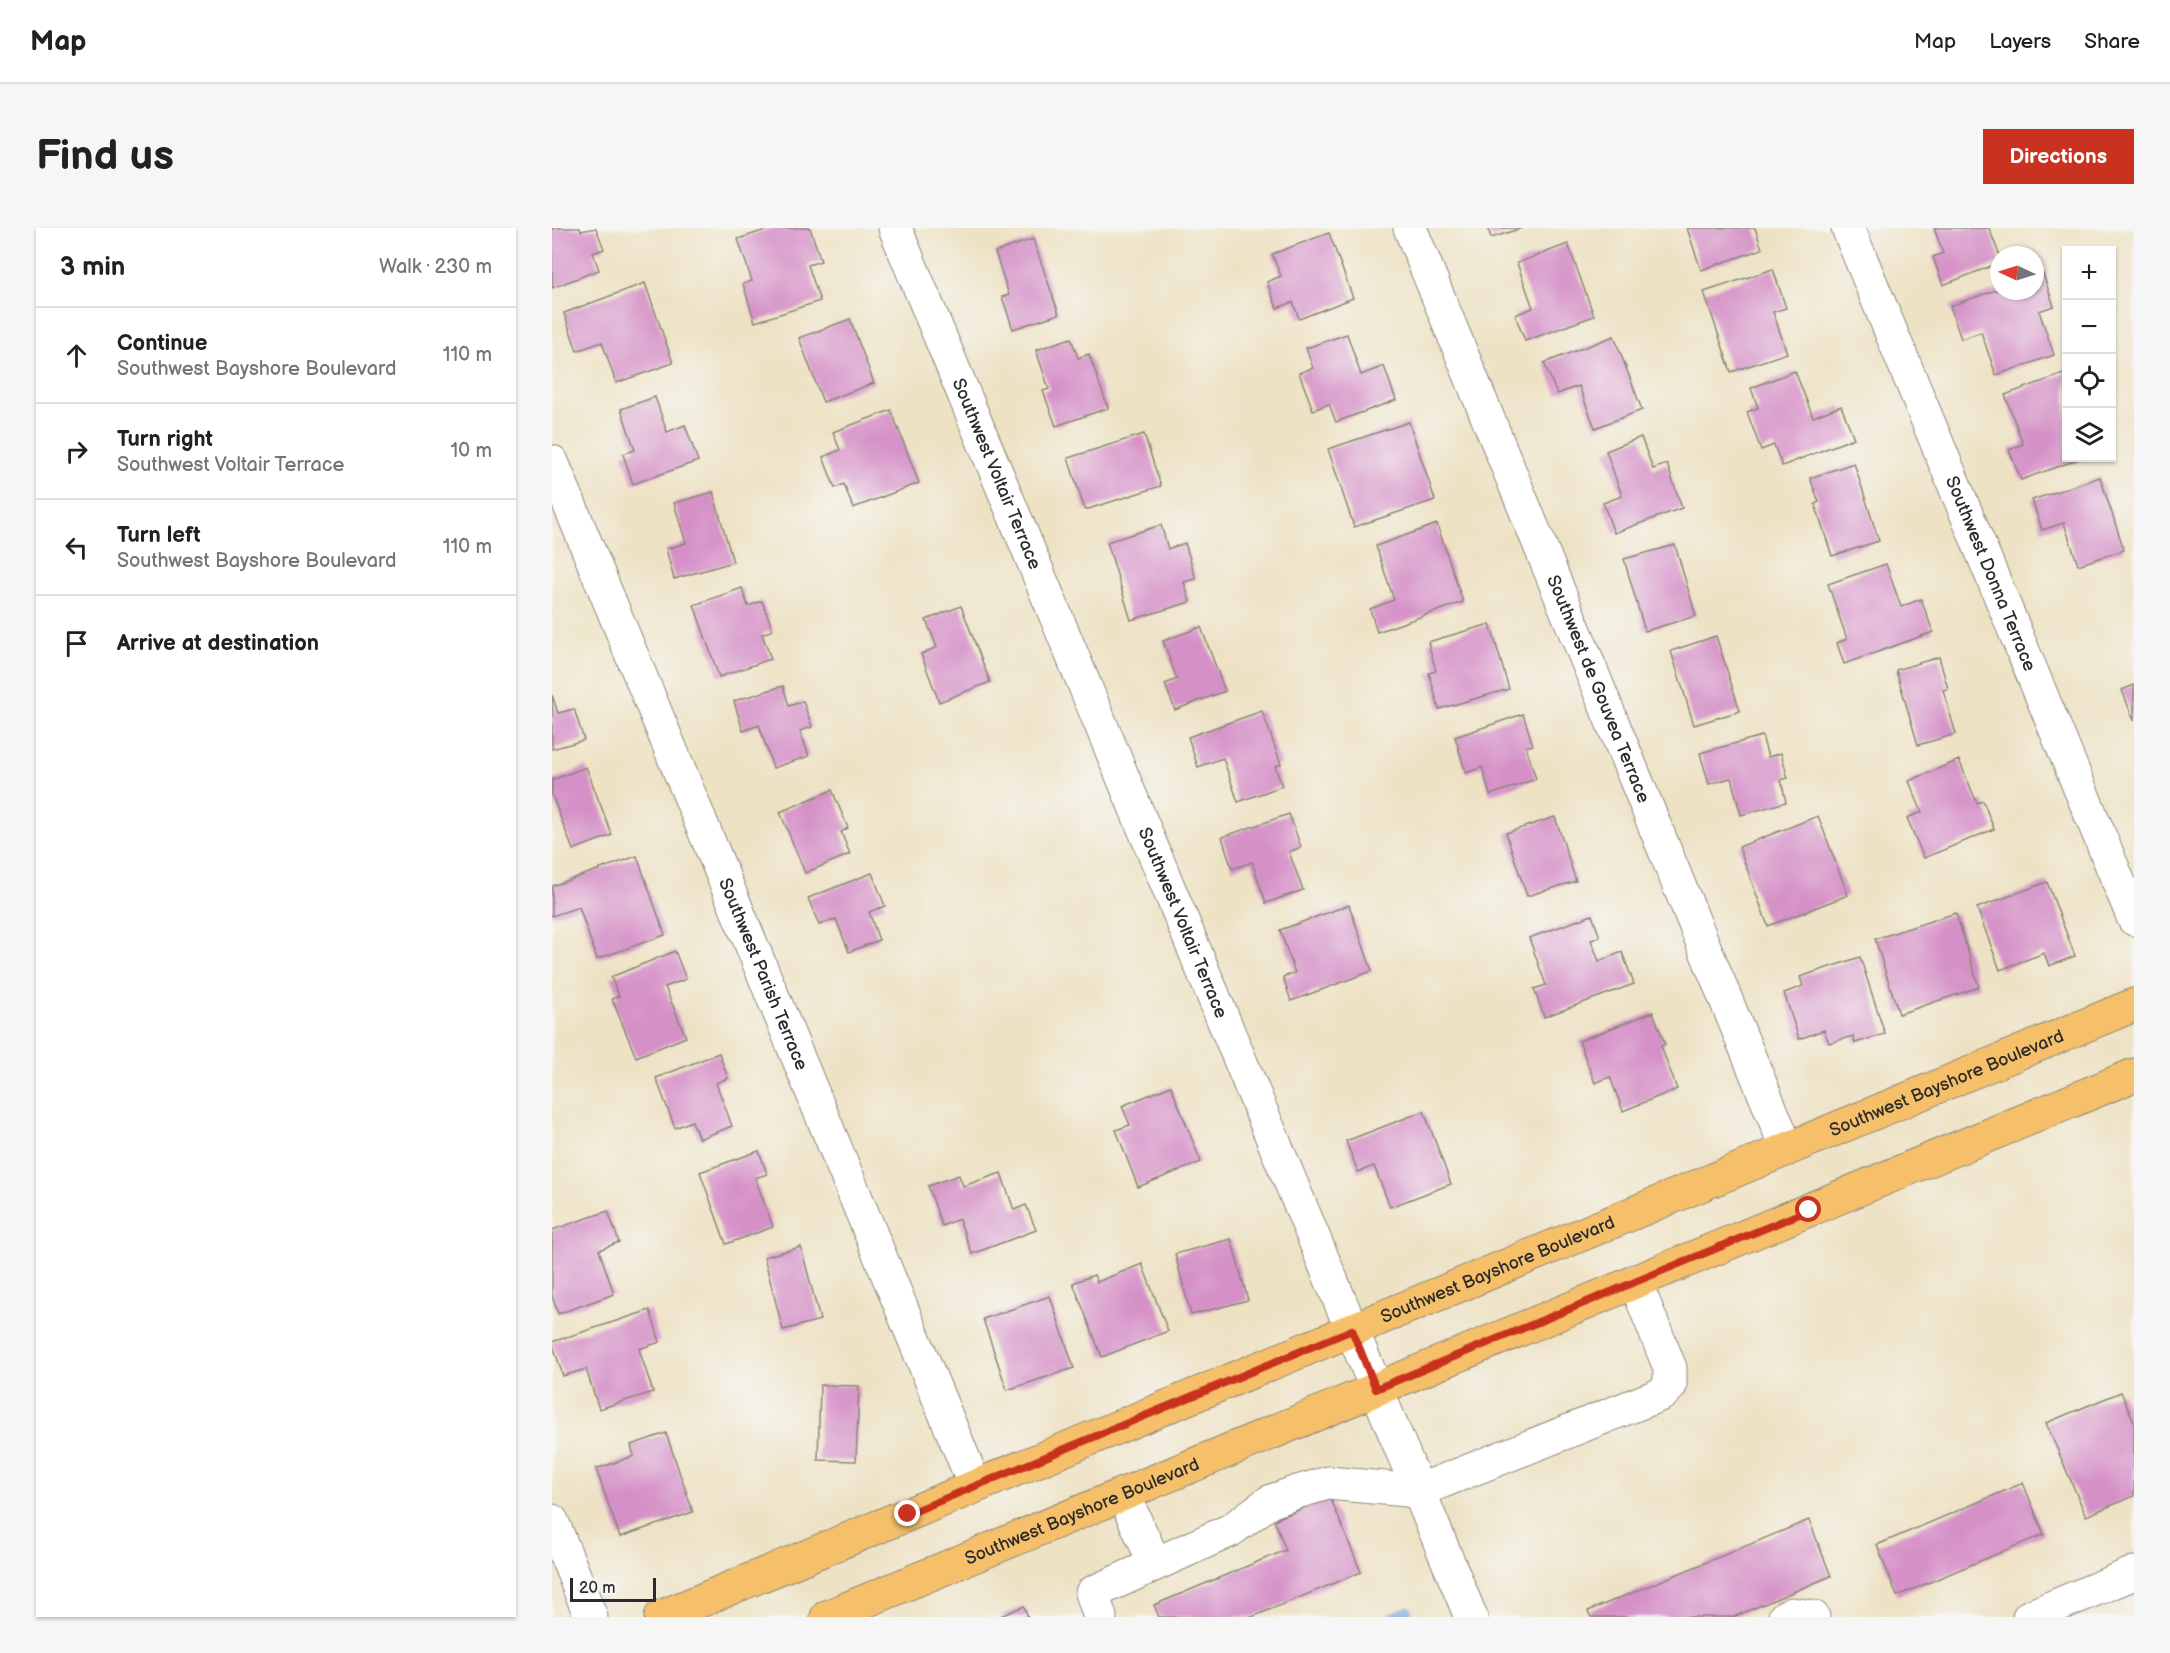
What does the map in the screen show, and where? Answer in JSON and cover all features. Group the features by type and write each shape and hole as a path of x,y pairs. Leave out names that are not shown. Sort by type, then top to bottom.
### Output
{"main road":[{"name":"Southwest Bayshore Boulevard","path":"661,1617 2134,1005"},
{"name":"Southwest Bayshore Boulevard","path":"827,1617 2134,1075"},
{"path":"720,1617 892,1545 908,1514"}],"street":[{"name":"Southwest Voltair Terrace","path":"896,228 1471,1617"},
{"name":"Southwest de Gouvea Terrace","path":"1410,228 1787,1149"},
{"name":"Southwest Donna Terrace","path":"1848,228 2134,920"},
{"name":"Southwest Parish Terrace","path":"552,462 975,1486"},
{"path":"1100,1617 1092,1593 1231,1530 1269,1502 1328,1483 1418,1491 1662,1394 1670,1386 1670,1368 1635,1281"},
{"path":"1123,1494 1155,1564"},
{"path":"552,1521 591,1617"},
{"path":"2029,1617 2134,1573"},
{"path":"1785,1617 1792,1614 1813,1617"}],"building":[{"path":"552,228 580,228 581,231 596,228 604,249 593,253 599,270 552,288"},
{"path":"772,228 810,228 821,261 808,265 820,301 755,322 743,284 752,281 738,239"},
{"path":"1488,228 1522,228 1491,238"},
{"path":"1687,228 1755,228 1762,249 1701,270"},
{"path":"1934,228 1989,228 1996,246 1990,246 1990,267 1943,285 1933,257 1943,253"},
{"path":"1329,233 1353,298 1299,319 1293,302 1277,308 1267,282 1281,276 1272,254"},
{"path":"1033,239 1059,314 1013,329 1002,297 1009,295 995,252"},
{"path":"1568,244 1594,316 1525,341 1515,315 1533,308 1517,263"},
{"path":"1773,269 1786,308 1773,312 1787,353 1731,372 1704,292"},
{"path":"2044,277 2054,306 2039,311 2054,355 1996,375 1981,332 1961,339 1950,306 1990,292 1990,300 2044,300"},
{"path":"645,283 673,363 616,383 602,342 577,351 564,313"},
{"path":"850,319 874,383 823,402 799,338"},
{"path":"1347,334 1361,375 1384,366 1396,400 1336,422 1329,404 1313,410 1299,373 1313,368 1306,348"},
{"path":"1614,336 1642,410 1595,428 1579,386 1557,394 1544,363"},
{"path":"1071,338 1078,358 1089,354 1108,408 1056,426 1043,391 1049,389 1036,350"},
{"path":"1795,371 1813,417 1841,406 1854,438 1782,466 1774,445 1761,450 1747,412 1758,408 1751,388"},
{"path":"2062,374 2062,462 2071,462 2021,480 2009,450 2023,444 2005,395"},
{"path":"655,397 667,432 685,425 698,461 633,484 623,454 635,450 621,409"},
{"path":"891,410 919,483 853,508 844,484 835,488 823,457 840,450 833,432"},
{"path":"1409,422 1435,500 1354,527 1328,449"},
{"path":"1144,434 1161,486 1085,510 1068,458"},
{"path":"1641,437 1653,469 1667,464 1682,508 1614,533 1603,503 1622,496 1606,451"},
{"path":"1854,463 1879,541 1832,556 1815,504 1819,502 1810,478"},
{"path":"2100,477 2124,550 2078,565 2064,523 2042,530 2032,500"},
{"path":"713,492 733,562 674,579 666,549 686,543 674,503"},
{"path":"1437,524 1463,602 1377,632 1370,609 1394,600 1376,546"},
{"path":"1161,525 1168,549 1185,543 1196,579 1184,582 1190,602 1131,620 1107,542"},
{"path":"1675,545 1696,616 1645,631 1624,559"},
{"path":"1886,564 1901,607 1921,599 1933,632 1844,664 1837,643 1847,639 1828,584"},
{"path":"742,588 748,606 762,601 773,630 762,634 771,659 719,677 694,605"},
{"path":"961,606 990,682 939,702 921,654 937,647 926,620"},
{"path":"1490,624 1509,689 1439,709 1429,673 1436,671 1428,642"},
{"path":"1201,627 1225,691 1175,710 1165,684 1177,679 1163,641"},
{"path":"1716,636 1740,711 1694,725 1671,651"},
{"path":"1939,657 1948,689 1943,690 1956,734 1918,745 1896,670"},
{"path":"2134,685 2134,721 2122,690"},
{"path":"783,686 789,706 803,701 812,727 800,731 809,756 773,768 759,725 743,731 734,701"},
{"path":"552,695 558,713 574,709 584,740 552,749"},
{"path":"1262,711 1281,764 1275,766 1282,786 1238,802 1223,758 1198,767 1188,737"},
{"path":"1523,714 1533,745 1526,747 1536,779 1490,795 1482,767 1466,773 1455,737"},
{"path":"1762,736 1768,757 1781,753 1788,778 1781,780 1786,802 1741,815 1731,778 1709,784 1700,753"},
{"path":"1959,760 1977,803 1983,801 1994,829 1924,858 1907,818 1922,812 1909,781"},
{"path":"586,767 612,835 573,850 552,795 552,780"},
{"path":"832,790 848,828 841,832 850,854 805,873 780,812"},
{"path":"1289,814 1301,847 1289,852 1303,890 1266,903 1252,862 1232,869 1222,837"},
{"path":"1818,816 1848,895 1768,926 1739,847"},
{"path":"1555,817 1576,881 1527,896 1506,833"},
{"path":"637,856 665,935 597,959 579,907 552,916 552,886"},
{"path":"872,873 885,906 869,912 879,940 849,952 836,919 819,925 808,898"},
{"path":"2047,882 2075,956 2049,966 2044,953 2000,970 1977,908"},
{"path":"1349,905 1372,971 1291,1001 1283,977 1295,973 1280,930"},
{"path":"1956,913 1979,987 1899,1014 1875,939"},
{"path":"1592,915 1600,937 1591,940 1599,961 1622,952 1634,984 1544,1017 1534,989 1546,985 1529,938"},
{"path":"675,951 686,979 665,987 686,1037 636,1057 612,999 619,996 611,977"},
{"path":"1860,957 1885,1034 1855,1043 1853,1036 1829,1043 1824,1030 1799,1039 1784,993 1803,986 1800,977"},
{"path":"1653,1012 1665,1044 1661,1046 1677,1089 1623,1111 1610,1077 1595,1083 1579,1041"},
{"path":"719,1053 728,1078 716,1083 732,1126 699,1139 692,1121 675,1128 656,1078"},
{"path":"1171,1086 1201,1162 1138,1187 1116,1130 1130,1125 1122,1106"},
{"path":"1424,1111 1451,1184 1390,1207 1374,1166 1358,1172 1346,1141"},
{"path":"759,1151 767,1174 755,1178 773,1227 726,1244 700,1172"},
{"path":"1001,1173 1014,1210 1026,1205 1036,1230 972,1254 959,1219 942,1226 928,1186 959,1175 963,1186"},
{"path":"608,1211 619,1242 599,1250 614,1294 558,1314 552,1296 552,1230"},
{"path":"1231,1239 1248,1300 1191,1315 1175,1254"},
{"path":"801,1247 820,1320 783,1330 764,1257"},
{"path":"1142,1264 1168,1331 1102,1357 1073,1283 1094,1275 1097,1282"},
{"path":"1050,1296 1074,1368 1007,1390 983,1319"},
{"path":"650,1310 660,1342 639,1349 653,1392 599,1409 586,1369 563,1376 552,1342"},
{"path":"820,1385 859,1386 856,1461 818,1460"},
{"path":"2121,1392 2134,1422 2134,1496 2086,1516 2046,1423"},
{"path":"666,1433 693,1512 620,1537 596,1469 634,1456 631,1445"},
{"path":"2023,1483 2044,1534 1897,1596 1877,1545"},
{"path":"1330,1497 1361,1572 1252,1617 1159,1617 1154,1605 1286,1550 1274,1520"},
{"path":"1809,1520 1831,1576 1733,1617 1591,1617 1588,1611"},
{"path":"1024,1606 1028,1617 998,1617"}],"waterway":[{"path":"1392,1617 1408,1610"}],"route":[{"path":"908,1514 1352,1330 1376,1389 1809,1210"}]}
